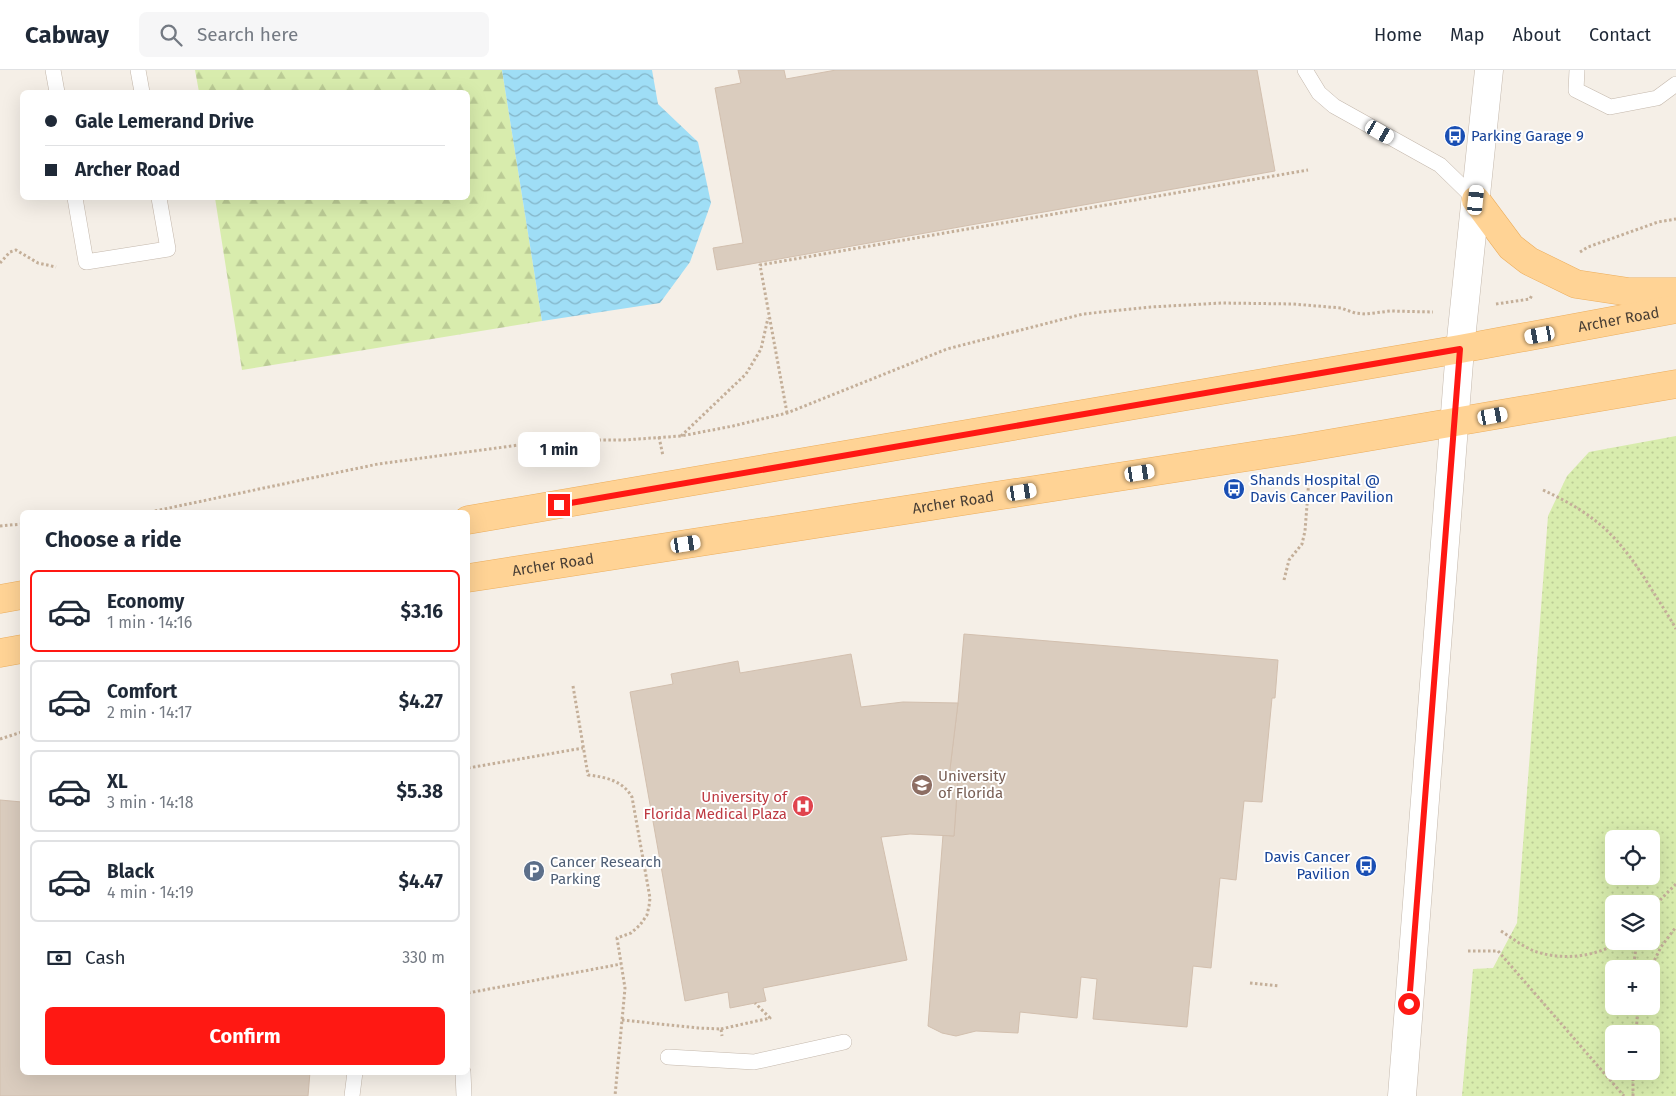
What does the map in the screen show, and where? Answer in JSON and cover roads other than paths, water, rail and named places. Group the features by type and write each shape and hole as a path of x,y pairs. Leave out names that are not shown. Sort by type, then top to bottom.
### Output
{"main road":[{"path":"1476,200 1511,247 1529,261 1576,284 1629,292 1676,292"},
{"name":"Archer Road","path":"470,520 1460,349 1676,309"},
{"name":"Archer Road","path":"470,578 1454,423 1676,384"},
{"path":"0,599 20,595"},
{"path":"0,653 20,649"}],"street":[{"path":"1402,1096 1460,349 1490,70"}],"lane":[{"path":"53,70 57,90"},
{"path":"138,70 142,90"},
{"path":"1306,70 1319,93 1334,106 1440,165 1476,200"},
{"path":"1577,70 1576,90 1610,106 1658,98 1676,84"},
{"path":"75,200 86,262 168,249 159,200"},
{"path":"668,1057 754,1062 844,1042"},
{"path":"352,1096 355,1075"},
{"path":"463,1075 464,1096"}],"water":[{"path":"502,70 652,70 658,104 698,142 711,203 690,262 660,303 542,321"}],"place":[{"name":"Parking Garage 9","path":"1455,136"},
{"name":"Shands Hospital @ Davis Cancer Pavilion","path":"1234,489"},
{"name":"University of Florida","path":"922,785"},
{"name":"University of Florida Medical Plaza","path":"803,806"},
{"name":"Davis Cancer Pavilion","path":"1366,866"},
{"name":"Cancer Research Parking","path":"534,871"}]}
